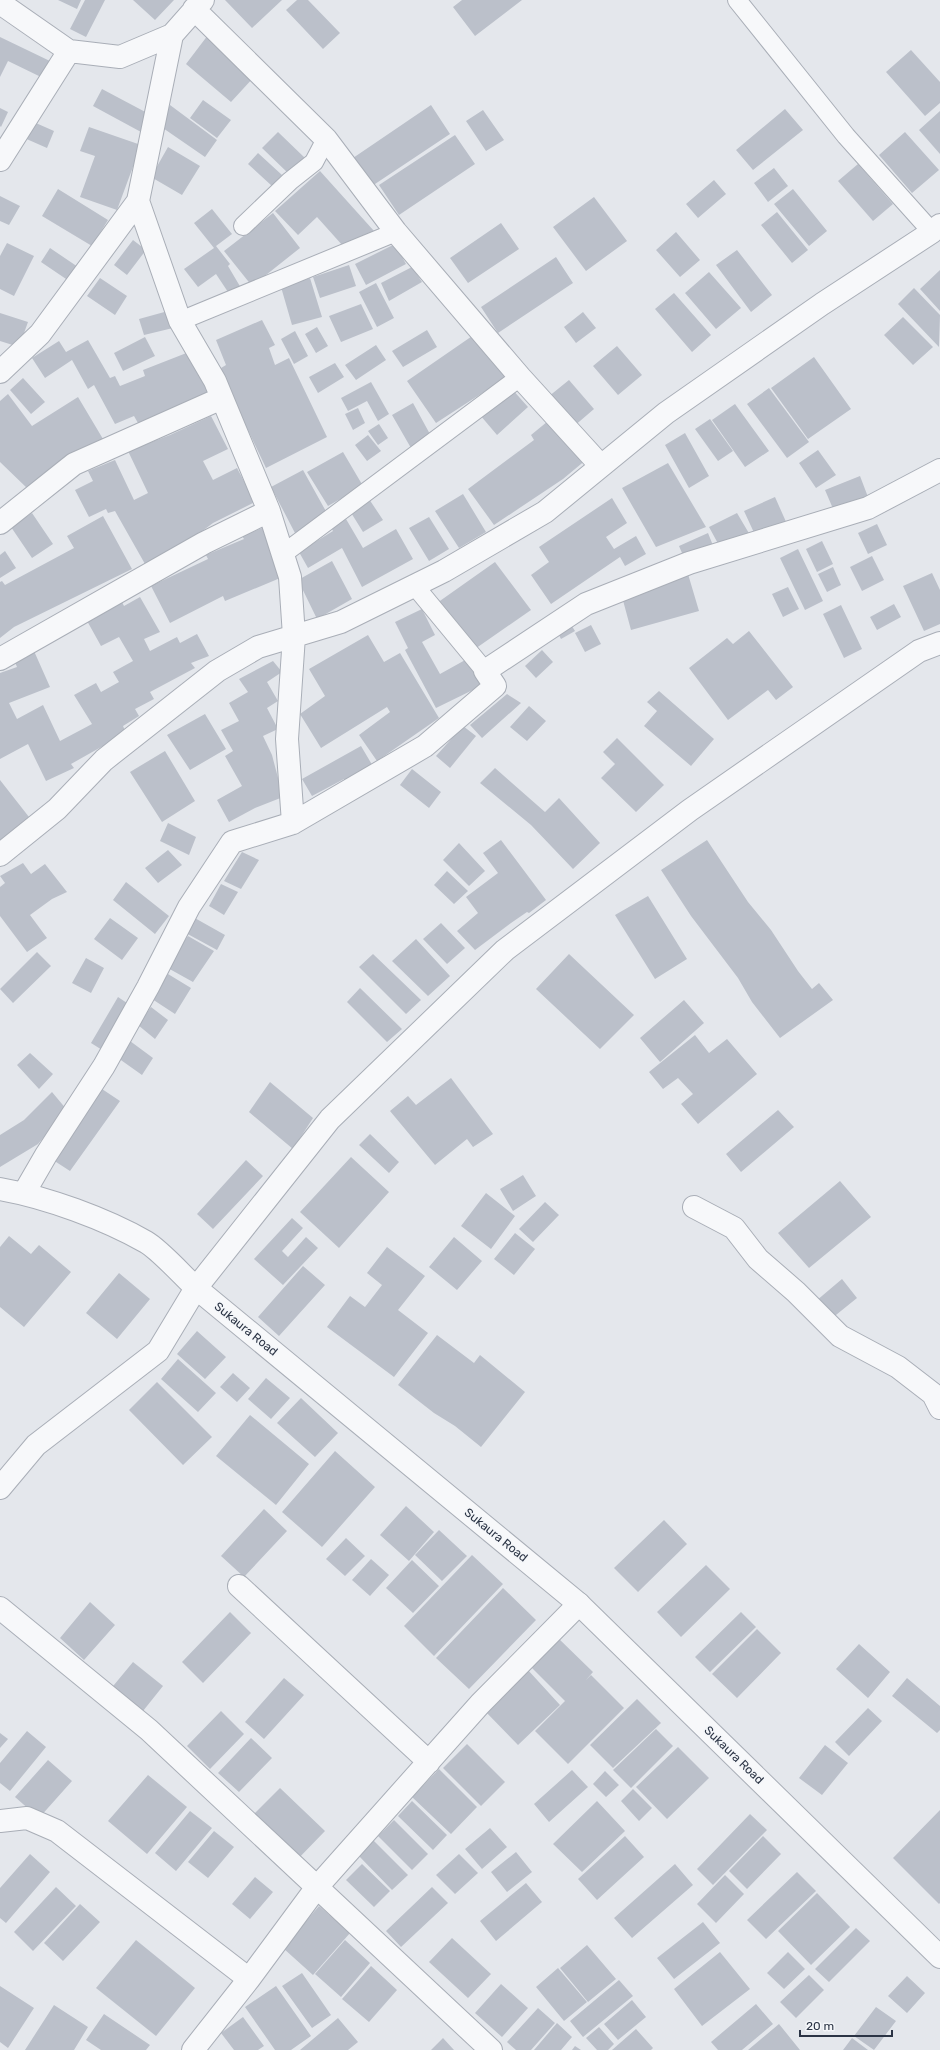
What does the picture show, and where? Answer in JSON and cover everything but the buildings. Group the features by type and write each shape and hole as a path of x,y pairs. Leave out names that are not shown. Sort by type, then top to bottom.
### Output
{"street":[{"path":"0,3 69,51 120,57 172,35 199,5 326,139 396,232 520,377 601,466"},
{"path":"0,372 40,334 138,201 172,35"},
{"path":"0,160 69,51"},
{"path":"138,201 180,321 215,381 269,511 290,577 294,636 287,739 293,823"},
{"path":"0,855 57,809 104,760 217,671 258,647 341,622 444,570 545,512 666,413 822,304 936,229"},
{"path":"0,522 74,464 222,398"},
{"path":"24,1193 46,1155 104,1066 148,987 189,907 232,842 293,823 425,746 495,686 485,671 586,604 689,563 868,508 940,470"},
{"path":"0,659 184,554 269,511"},
{"path":"0,1488 36,1445 158,1351 196,1288 330,1120 505,950 690,810 919,651 940,642"},
{"name":"Sukaura Road","path":"0,1189 24,1193 86,1214 148,1243 196,1288 579,1604 940,1957"},
{"path":"694,1208 734,1228 758,1259 796,1292 840,1336 898,1367 932,1394 940,1408"},
{"path":"240,1586 428,1762"},
{"path":"194,2050 317,1887 480,1704 579,1604"},
{"path":"0,1608 149,1730 491,2050"},
{"path":"0,1821 27,1818 57,1831 249,1979"}],"lane":[{"path":"737,0 846,136 936,229"},
{"path":"243,226 290,181 314,162 326,139"},
{"path":"180,321 396,232"},
{"path":"283,554 520,377"},
{"path":"414,585 485,671"}]}
